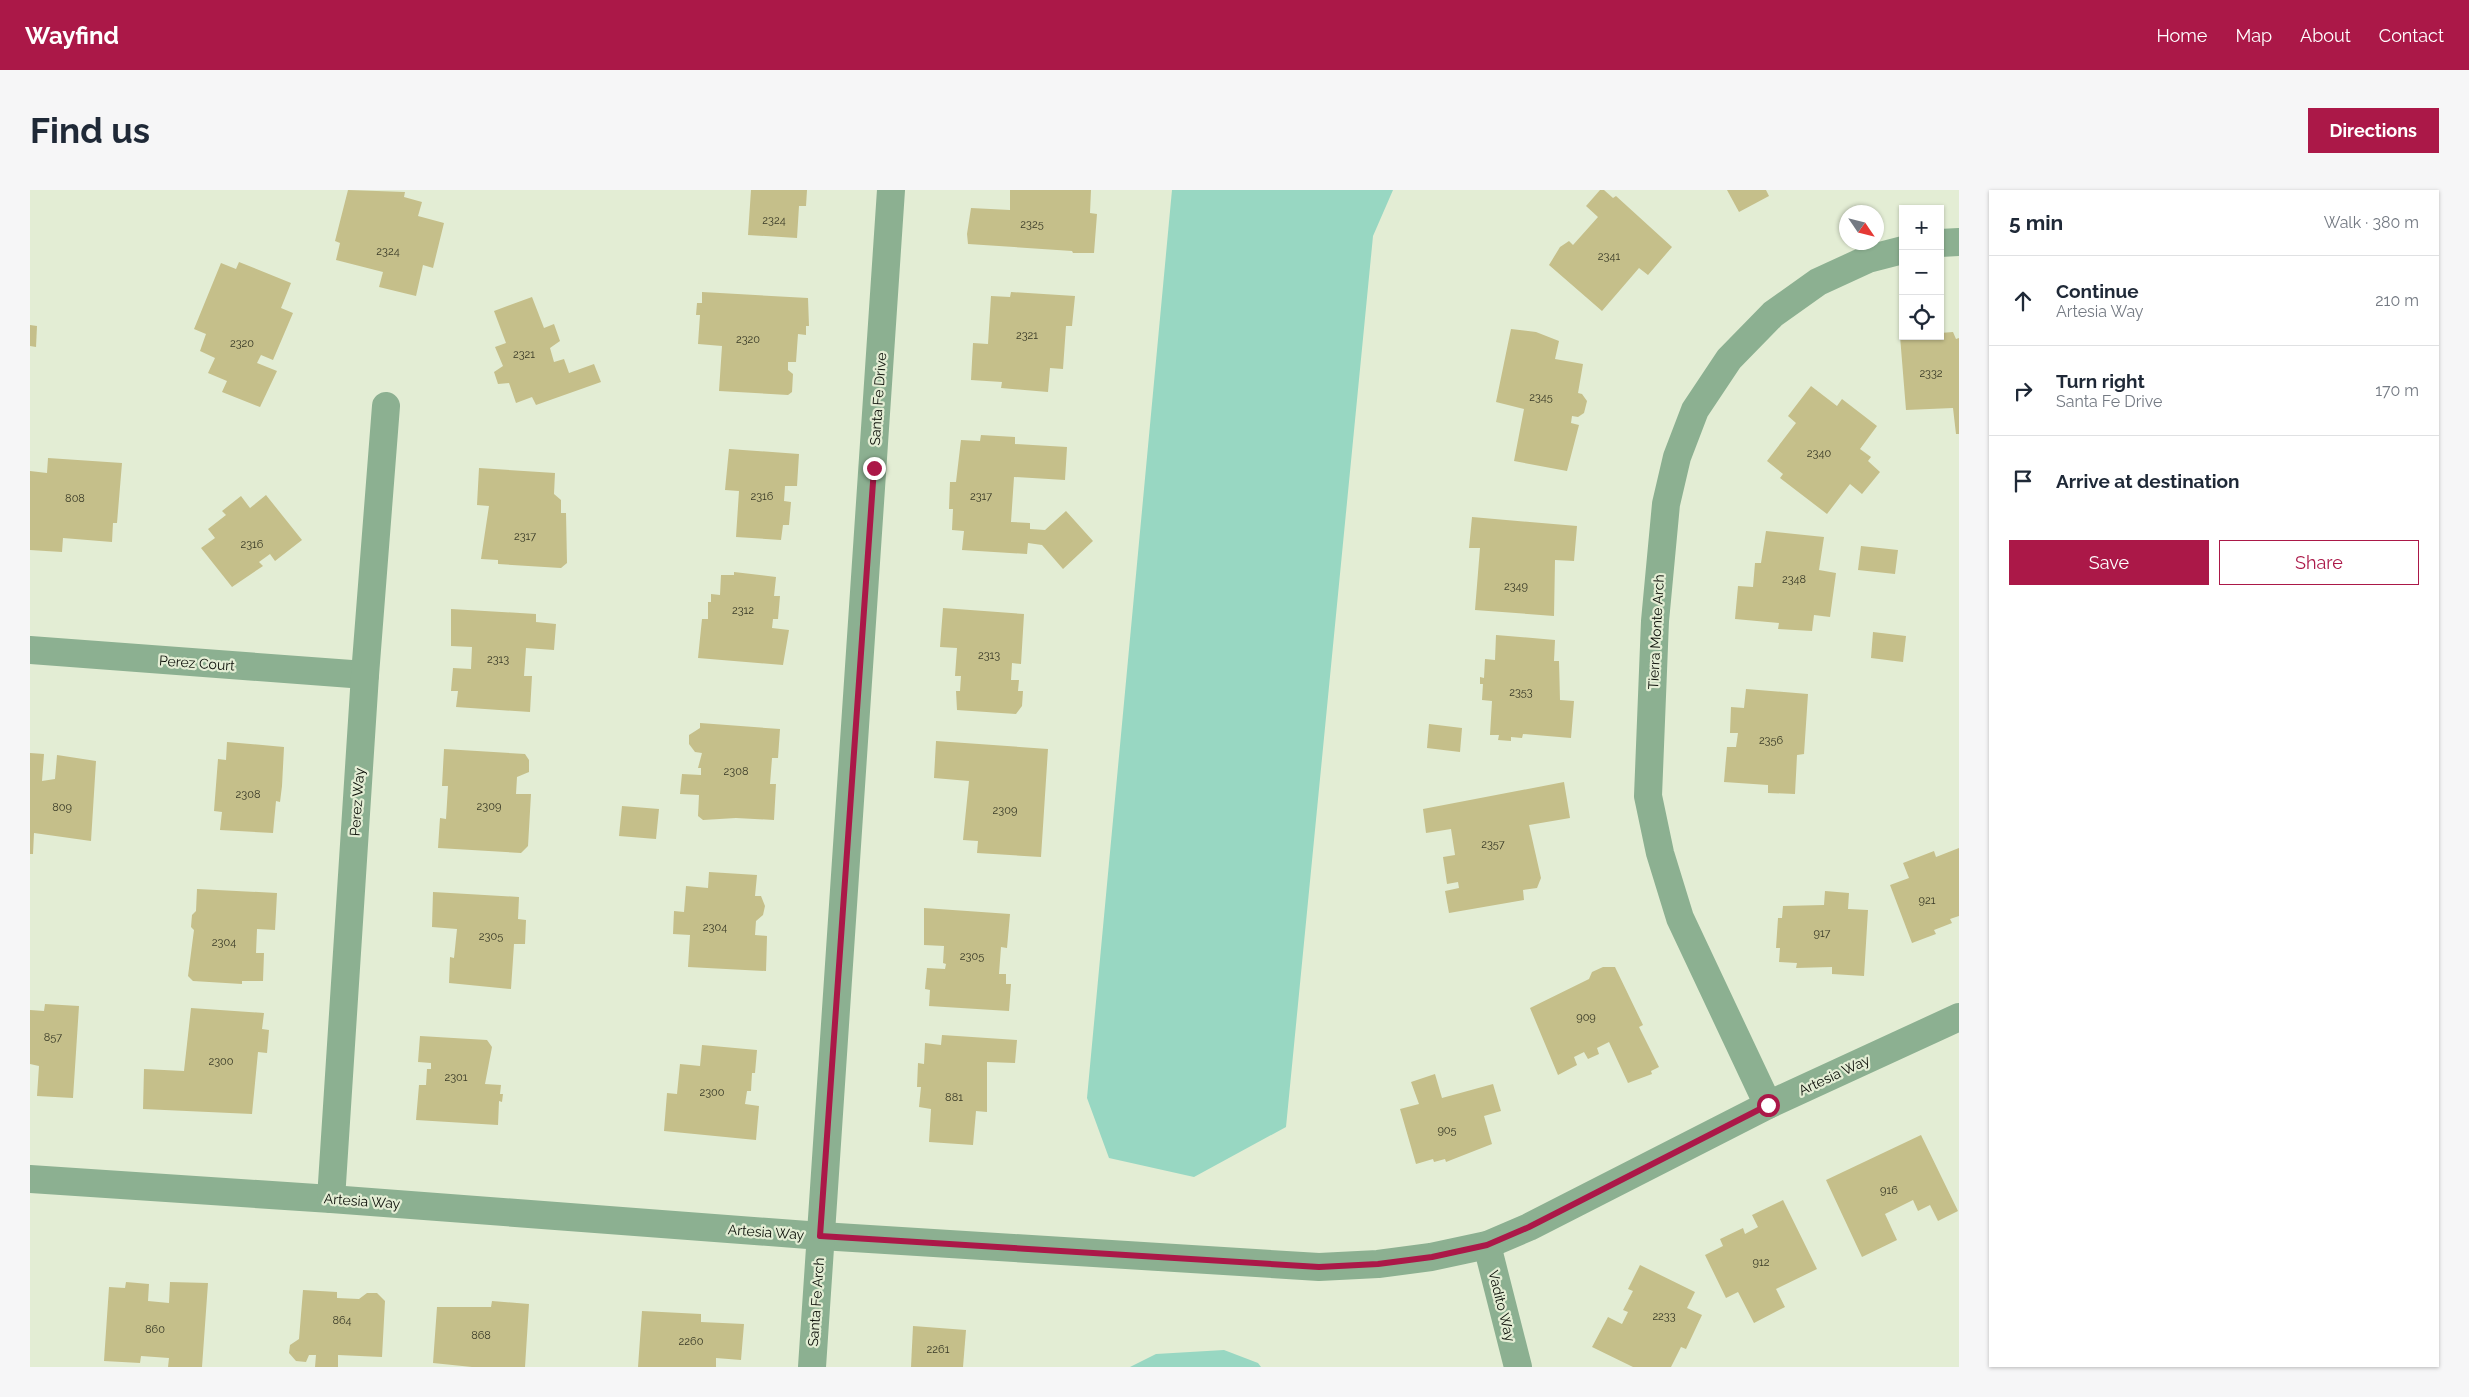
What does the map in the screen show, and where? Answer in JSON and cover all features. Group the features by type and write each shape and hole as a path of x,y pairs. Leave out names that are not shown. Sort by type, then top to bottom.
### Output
{"street":[{"name":"Santa Fe Drive","path":"820,1236 891,190"},
{"path":"1944,243 1959,242"},
{"name":"Tierra Monte Arch","path":"1768,1105 1680,918 1660,853 1648,796 1655,621 1666,504 1676,457 1695,410 1729,360 1773,314 1818,282 1868,258 1899,251"},
{"name":"Perez Way","path":"331,1198 365,675 386,406"},
{"name":"Perez Court","path":"30,650 365,675"},
{"name":"Artesia Way","path":"30,1179 331,1198 820,1236 1319,1267 1378,1264 1432,1257 1487,1245 1529,1227 1768,1105 1959,1017"},
{"name":"Santa Fe Arch","path":"812,1367 820,1236"},
{"name":"Vadito Way","path":"1487,1245 1518,1367"}],"water":[{"path":"1172,190 1393,190 1373,236 1286,1127 1194,1177 1109,1158 1087,1098"},
{"path":"1224,1350 1258,1363 1261,1367 1130,1367 1156,1354"}],"building":[{"path":"348,190 405,192 404,197 422,202 418,216 444,223 433,268 423,265 416,296 379,287 383,272 336,260 340,243 335,241"},
{"path":"751,190 807,190 806,206 799,206 797,238 748,235"},
{"path":"1010,190 1091,190 1090,213 1097,214 1094,253 968,244 967,234 971,208 1010,210"},
{"path":"1600,190 1604,190 1613,198 1616,196 1672,247 1648,275 1639,268 1602,311 1549,265 1560,247 1569,241 1573,245 1598,217 1586,206"},
{"path":"1727,190 1766,190 1769,196 1739,212"},
{"path":"239,262 291,283 281,308 293,313 273,360 261,355 257,363 277,371 260,407 222,392 227,381 208,373 215,358 200,351 206,334 194,329 221,263 236,269"},
{"path":"702,292 808,298 809,326 806,326 806,335 798,334 796,362 788,362 788,370 793,374 792,392 788,395 719,391 722,346 698,344 700,315 696,315 697,303 702,303"},
{"path":"1011,292 1075,296 1072,326 1066,326 1063,369 1050,368 1048,392 1001,388 1002,382 971,380 973,343 988,344 991,296 1010,297"},
{"path":"532,297 544,328 554,324 560,341 550,348 554,362 564,359 569,373 594,364 601,382 536,405 532,397 516,403 509,383 498,384 494,372 503,366 495,347 506,343 494,311"},
{"path":"30,325 37,326 36,347 30,346"},
{"path":"1511,329 1536,332 1559,341 1555,359 1583,364 1578,393 1582,394 1587,401 1584,413 1578,417 1572,416 1571,423 1579,425 1567,471 1514,461 1524,409 1496,402"},
{"path":"1953,332 1956,339 1959,338 1959,434 1956,434 1953,408 1906,410 1900,340 1944,340 1944,333"},
{"path":"1811,386 1837,406 1842,399 1877,426 1860,449 1871,457 1868,461 1880,472 1862,494 1850,484 1827,514 1780,478 1783,474 1767,461 1796,423 1788,416"},
{"path":"981,435 1015,437 1015,444 1067,447 1065,480 1014,477 1011,522 1030,523 1030,529 1045,530 1066,511 1093,541 1063,569 1042,545 1028,543 1027,554 962,550 964,531 952,530 953,509 949,509 950,482 956,482 961,440 980,441"},
{"path":"729,449 799,454 797,486 785,486 784,501 791,502 789,525 783,525 781,540 736,537 739,491 725,490"},
{"path":"48,458 122,463 117,523 113,523 112,542 63,538 62,552 30,550 30,471 47,473"},
{"path":"479,468 555,473 554,494 561,500 561,513 566,513 567,563 561,568 498,564 498,560 481,559 489,506 477,505"},
{"path":"266,495 302,540 275,561 270,554 259,562 263,566 232,587 201,548 215,538 208,529 226,515 222,511 241,496 250,508"},
{"path":"1472,517 1577,526 1574,561 1555,560 1554,616 1475,610 1480,548 1469,548"},
{"path":"1766,531 1824,537 1819,570 1836,573 1830,617 1814,615 1812,631 1778,629 1779,623 1735,619 1738,586 1753,587 1755,563 1761,563"},
{"path":"1861,546 1898,550 1895,574 1858,570"},
{"path":"734,572 776,577 774,596 780,596 778,619 773,619 772,628 789,630 783,665 698,658 702,619 708,619 708,602 711,602 711,594 720,595 721,575 734,575"},
{"path":"943,608 1024,614 1021,664 1012,663 1011,680 1019,680 1018,691 1023,691 1022,706 1016,714 957,710 956,691 960,691 961,676 955,676 957,648 940,647"},
{"path":"451,609 536,614 536,622 556,624 554,650 526,648 524,676 532,676 530,712 456,707 458,691 451,691 453,668 471,669 472,647 451,646"},
{"path":"1873,632 1906,636 1903,662 1871,658"},
{"path":"1496,635 1555,640 1554,661 1559,661 1560,700 1574,701 1571,738 1523,734 1522,738 1511,737 1511,741 1498,740 1499,735 1490,735 1492,701 1482,700 1483,684 1480,684 1480,677 1484,678 1485,659 1495,660"},
{"path":"1746,689 1808,694 1804,754 1797,755 1795,794 1768,793 1768,785 1724,782 1727,747 1736,747 1738,733 1730,733 1731,707 1744,708"},
{"path":"700,723 780,729 778,758 772,758 770,784 776,784 774,820 736,818 703,820 698,816 699,795 680,794 682,774 701,775 701,768 698,768 702,753 695,752 689,744 689,735 700,728"},
{"path":"1429,724 1462,728 1460,752 1427,748"},
{"path":"936,741 1048,749 1041,857 977,853 978,841 963,840 969,781 934,778"},
{"path":"227,742 284,747 280,802 276,801 273,833 220,830 222,812 214,811 218,759 226,760"},
{"path":"444,749 525,754 529,760 529,772 517,777 516,794 531,794 528,846 521,853 438,848 440,818 446,819 448,786 442,786"},
{"path":"30,753 44,754 42,781 55,779 57,755 96,761 91,841 34,833 33,854 30,854"},
{"path":"1564,782 1570,818 1529,825 1541,878 1537,888 1523,890 1524,900 1449,913 1445,891 1459,888 1458,882 1447,884 1443,857 1455,855 1451,829 1426,833 1423,809"},
{"path":"622,806 659,809 656,839 619,836"},
{"path":"1959,848 1959,916 1950,919 1952,923 1934,930 1936,934 1912,943 1890,885 1909,878 1903,863 1934,851 1936,857"},
{"path":"709,872 757,875 755,896 761,896 765,906 763,915 756,921 755,935 767,936 766,971 688,967 690,935 673,934 674,911 684,912 686,886 708,888"},
{"path":"197,889 277,893 275,930 257,929 256,953 264,953 263,981 242,981 242,984 193,981 188,976 194,930 191,927 192,915 196,911"},
{"path":"1825,891 1849,893 1848,909 1868,910 1864,976 1832,974 1832,967 1796,968 1797,963 1779,962 1780,948 1776,948 1778,918 1782,918 1783,906 1824,905"},
{"path":"433,892 519,897 518,919 526,920 525,944 514,944 511,989 449,983 450,957 454,958 457,929 432,927"},
{"path":"924,908 1010,914 1007,948 1001,947 999,974 1006,974 1006,984 1011,984 1009,1011 929,1006 930,990 925,989 927,968 945,969 946,964 943,963 944,946 924,945"},
{"path":"1603,967 1615,967 1643,1025 1639,1027 1659,1067 1651,1071 1652,1074 1628,1083 1609,1042 1597,1048 1599,1054 1588,1059 1584,1052 1574,1057 1577,1065 1558,1075 1530,1008 1589,979 1592,972"},
{"path":"45,1004 79,1006 73,1098 37,1096 39,1066 30,1064 30,1010 44,1011"},
{"path":"191,1008 264,1013 262,1029 269,1030 267,1053 258,1052 252,1114 143,1109 144,1069 184,1071"},
{"path":"942,1035 1017,1040 1015,1063 987,1062 987,1112 976,1111 973,1145 929,1142 931,1109 919,1107 921,1087 917,1087 918,1063 924,1064 925,1043 941,1045"},
{"path":"420,1036 487,1040 492,1047 485,1084 501,1085 500,1094 503,1094 502,1102 499,1101 498,1125 416,1120 419,1085 426,1085 427,1069 431,1069 431,1063 418,1062"},
{"path":"702,1045 757,1050 755,1073 752,1073 751,1091 747,1091 745,1104 759,1106 756,1140 664,1131 667,1093 677,1094 680,1064 700,1066"},
{"path":"1435,1074 1442,1098 1493,1084 1501,1111 1484,1116 1492,1144 1446,1162 1445,1159 1434,1162 1433,1159 1416,1164 1400,1109 1419,1104 1411,1082"},
{"path":"1921,1135 1958,1211 1938,1221 1930,1205 1918,1211 1913,1200 1885,1214 1897,1240 1862,1257 1826,1180"},
{"path":"1783,1200 1817,1269 1776,1289 1785,1307 1754,1323 1738,1292 1726,1298 1705,1255 1723,1246 1720,1239 1743,1228 1745,1234 1758,1227 1752,1215"},
{"path":"1640,1265 1695,1292 1687,1308 1702,1315 1686,1349 1681,1347 1671,1367 1633,1367 1592,1347 1608,1317 1622,1324 1628,1312 1623,1310 1633,1291 1628,1289"},
{"path":"126,1282 149,1284 148,1301 169,1303 170,1282 208,1283 202,1367 168,1367 169,1358 141,1356 140,1363 104,1361 109,1287 125,1288"},
{"path":"303,1290 337,1292 337,1298 359,1299 367,1293 377,1293 385,1301 382,1357 338,1355 338,1367 315,1367 316,1355 309,1355 306,1362 296,1361 289,1353 290,1345 299,1339"},
{"path":"492,1301 529,1304 525,1367 472,1367 433,1363 437,1307 491,1307"},
{"path":"642,1311 701,1314 701,1322 744,1324 741,1360 716,1358 716,1367 638,1367"},
{"path":"913,1326 966,1330 963,1367 911,1367"}],"route":[{"path":"874,468 820,1236 1319,1267 1378,1264 1432,1257 1487,1245 1529,1227 1768,1105"}]}
